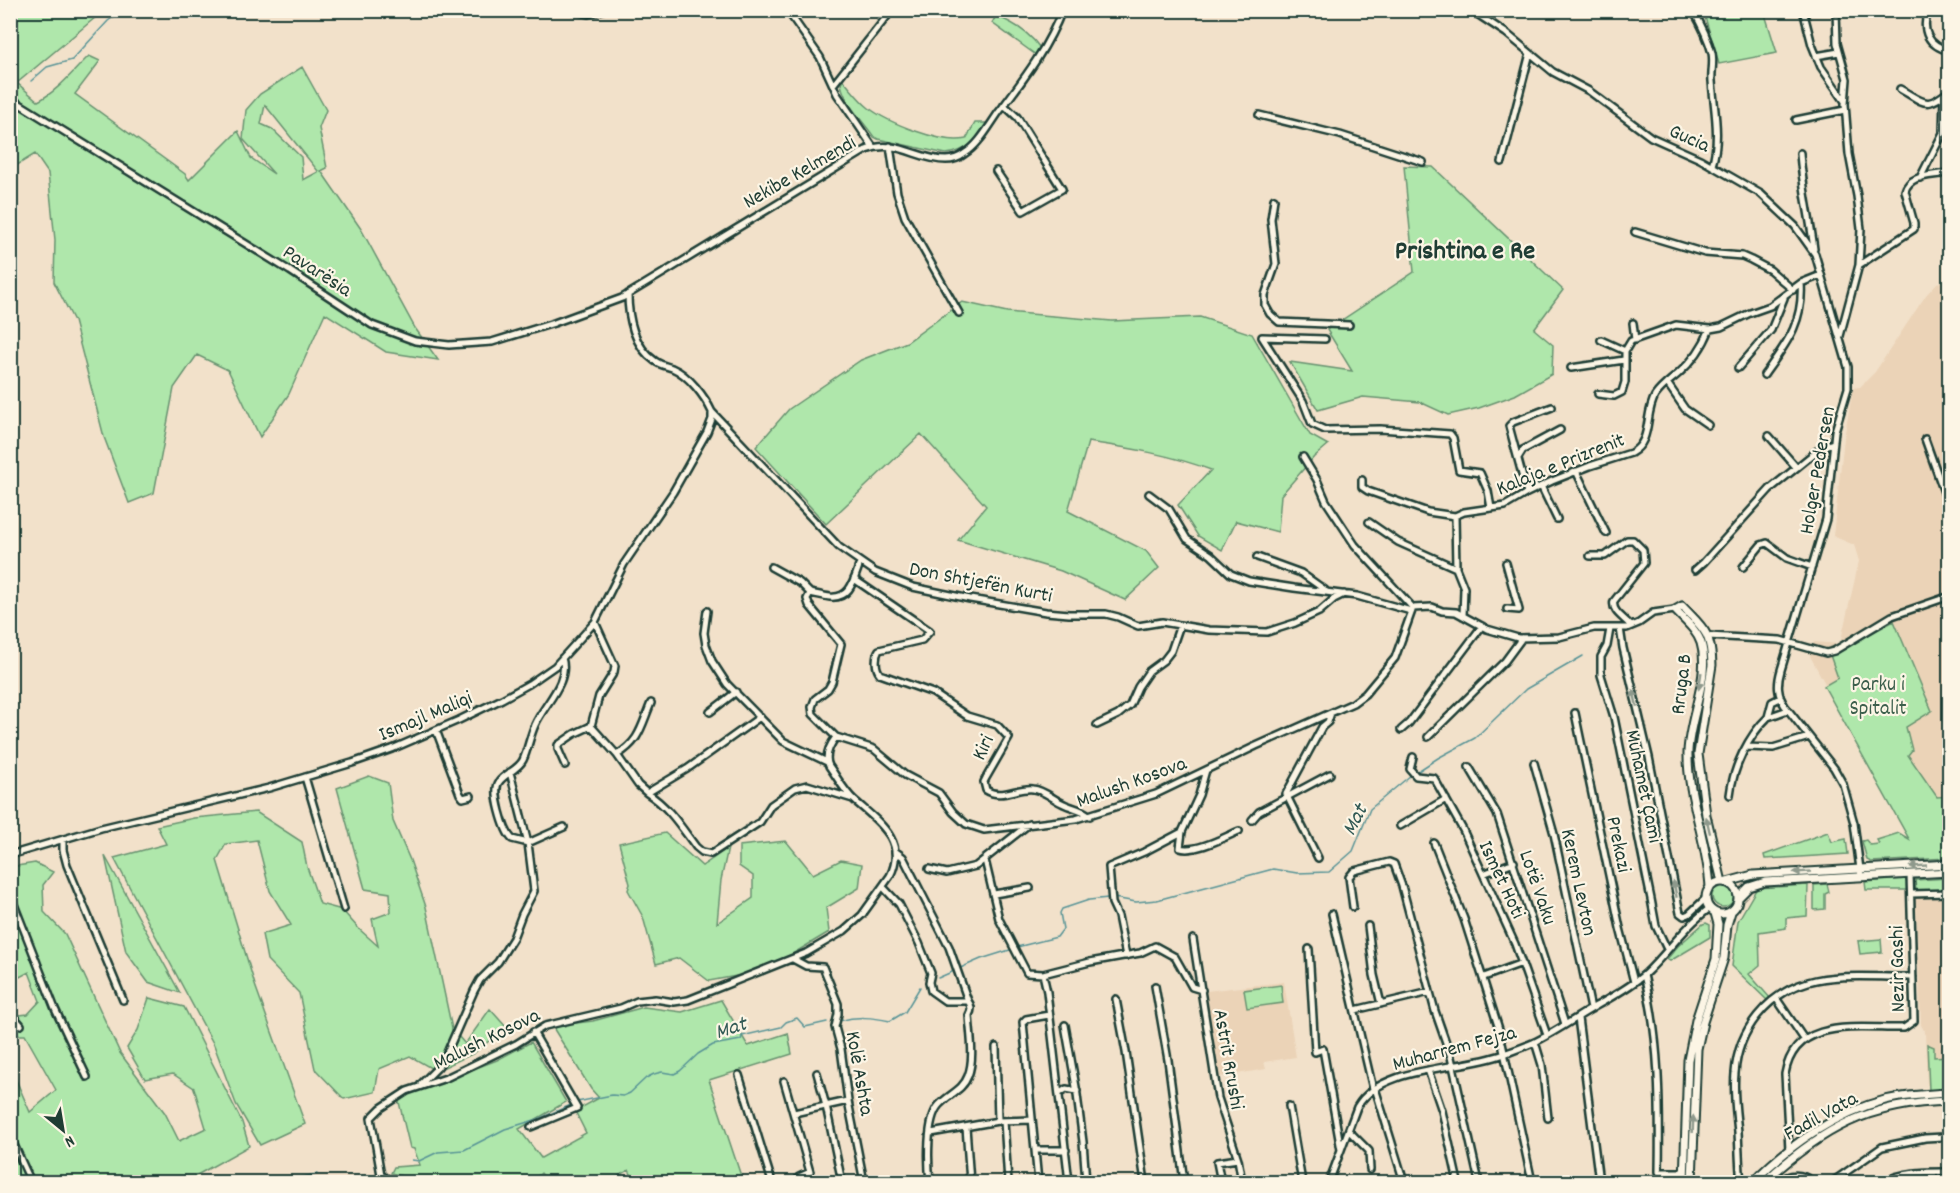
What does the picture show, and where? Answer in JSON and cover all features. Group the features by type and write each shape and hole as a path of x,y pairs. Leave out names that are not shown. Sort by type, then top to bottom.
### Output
{"main road":[{"name":"Rruga B","path":"1710,888 1709,872 1696,817 1688,755 1702,653 1697,634 1675,610 1682,606 1706,630 1708,636 1712,665 1698,754 1706,815 1725,882"},
{"path":"1692,1182 1697,1049 1703,1022 1724,958 1727,925 1739,897 1749,887 1759,883 1950,864"},
{"path":"1684,1182 1688,1060 1696,1020 1716,959 1719,924 1706,898 1710,888 1716,883 1746,876 1950,872"},
{"path":"1725,882 1735,888 1739,897"},
{"path":"1712,910 1725,914 1731,912"},
{"name":"Fadil Vata","path":"1753,1182 1789,1150 1821,1128 1865,1107 1896,1098 1950,1094"},
{"name":"Fadil Vata","path":"1764,1182 1825,1135 1854,1119 1892,1106 1950,1101"}],"street":[{"path":"571,10 588,14 602,10"},
{"path":"787,10 820,57 837,94 873,147"},
{"path":"833,85 892,10"},
{"name":"Nekibe Kelmendi","path":"636,290 806,185 873,147 890,146 939,159 958,158 975,144 1045,47 1062,10"},
{"name":"Gucia","path":"1471,10 1506,33 1553,72 1589,91 1650,136 1712,165 1742,182 1773,205 1805,238 1815,254 1840,338"},
{"path":"1693,10 1705,35 1713,61 1716,143 1712,165"},
{"path":"1803,10 1816,56 1827,78 1844,100"},
{"name":"Holger Pedersen","path":"1780,698 1778,680 1828,509 1833,443 1849,377 1840,338 1859,265 1861,230 1844,100 1847,79 1839,52 1836,10"},
{"path":"1928,10 1925,25 1928,38 1936,46 1950,51"},
{"path":"1502,162 1530,52"},
{"path":"1816,56 1839,52"},
{"path":"1900,89 1925,103 1934,102 1950,90"},
{"path":"1920,178 1942,133 1944,95"},
{"name":"Pavarësia","path":"10,98 290,271 372,325 415,340 449,345 492,342 554,324 636,290"},
{"path":"996,171 1023,211 1062,189 1017,117 1004,105"},
{"path":"1796,120 1845,110"},
{"path":"1259,115 1340,135 1423,162"},
{"path":"890,146 897,193 905,217 959,313"},
{"path":"1800,153 1815,254"},
{"path":"1859,265 1912,232 1914,223 1905,188 1912,180 1950,172"},
{"path":"1274,199 1271,219 1276,264 1265,296 1265,305 1270,314 1279,322 1349,325"},
{"path":"1635,232 1705,253 1742,256 1770,270 1793,290"},
{"path":"1598,394 1614,396 1622,393 1625,382 1625,351 1629,343 1676,325 1710,329 1721,327 1770,306 1784,298 1801,283 1821,275"},
{"path":"1764,375 1796,327 1801,305 1801,283"},
{"name":"Don Shtjefën Kurti","path":"628,294 630,322 643,349 653,360 673,368 685,377 712,412 829,538 860,563 897,582 960,597 1059,614 1106,614 1138,626 1162,622 1209,630 1268,632 1311,616 1344,594"},
{"path":"1738,368 1771,330 1784,298"},
{"path":"1633,323 1635,340"},
{"name":"Kalaja e Prizrenit","path":"1362,480 1362,487 1368,491 1428,512 1455,516 1464,512 1505,506 1541,486 1576,471 1625,456 1640,447 1647,433 1653,399 1694,358 1710,329"},
{"path":"1325,339 1262,337 1303,401 1312,424 1325,430 1380,429 1450,434 1453,438 1460,471 1480,473 1488,491 1491,508"},
{"path":"1600,340 1625,351"},
{"path":"1571,368 1624,360"},
{"path":"1667,383 1684,409 1708,425"},
{"path":"1527,493 1509,430 1510,423 1552,407"},
{"name":"Ismajl Maliqi","path":"10,855 149,816 269,788 382,752 436,730 529,684 562,658 595,622 624,564 669,499 707,432 712,412"},
{"path":"1517,460 1523,450 1560,430"},
{"path":"1769,436 1796,467"},
{"path":"1925,439 1950,509"},
{"path":"1695,570 1762,497 1822,447 1833,443"},
{"path":"1303,457 1326,501 1352,542 1412,610"},
{"path":"1576,471 1606,533"},
{"path":"1541,486 1557,519"},
{"path":"1149,494 1169,509 1187,538 1211,555 1225,571 1254,582 1357,596 1412,610 1432,607 1463,616 1514,638 1558,637 1594,628 1627,628 1653,613 1675,610"},
{"path":"1455,516 1456,568 1464,588 1463,616"},
{"path":"1369,522 1398,542 1456,568"},
{"path":"1590,556 1605,556 1627,540 1633,540 1643,550 1644,563 1612,605 1614,610 1630,625"},
{"path":"1743,567 1761,545 1767,543 1787,558 1812,567"},
{"path":"1257,557 1301,573 1326,591"},
{"path":"1506,562 1519,610 1507,609"},
{"path":"771,567 795,579 810,593 832,597 841,596 848,591 860,563"},
{"name":"Kiri","path":"854,579 930,631 922,640 882,648 877,652 876,668 880,674 933,693 972,719 997,725 1009,738 986,777 984,786 990,793 1000,794 1036,789 1090,816"},
{"path":"810,593 807,599 809,604 841,644 832,682 828,689 815,699 812,707 813,714 836,736 829,749 827,762"},
{"path":"1708,636 1780,640 1824,653 1830,652 1892,616 1950,596"},
{"name":"Malush Kosova","path":"836,736 874,749 905,775 939,793 953,812 971,827 984,830 1090,816 1167,790 1359,699 1390,666 1399,651 1412,610"},
{"path":"708,611 704,638 709,655 722,677 783,741 827,762 853,799 885,827 895,851 902,855 949,947 957,975 971,1008 969,1015 971,1058 969,1073 962,1086 936,1108 931,1119 930,1182"},
{"path":"565,765 558,745 591,726 599,696 614,672 615,666 595,622"},
{"path":"1097,724 1118,715 1130,705 1149,671 1167,657 1180,625"},
{"path":"1401,730 1409,723 1482,626"},
{"path":"1620,628 1649,757 1680,913 1684,916 1689,914 1706,898"},
{"name":"Muhamet Çami","path":"1610,629 1607,646 1601,657 1601,675 1614,717 1653,915 1667,949"},
{"path":"1428,737 1504,661 1522,638"},
{"path":"562,658 565,666 562,679 536,724 522,762 498,782 496,793 509,836 528,843 564,827"},
{"path":"710,712 736,692"},
{"path":"1730,795 1733,778 1742,754 1768,717 1772,702 1780,698 1839,776 1847,792 1854,823 1860,873"},
{"path":"617,755 631,746 639,734 651,703"},
{"path":"1768,717 1788,710"},
{"name":"Prekazi","path":"1575,712 1620,928 1634,982"},
{"path":"1287,796 1310,747 1322,727 1329,722 1331,713"},
{"path":"647,793 687,769 760,717"},
{"path":"591,726 617,755 638,785 670,811 702,852 711,854 760,822 771,805 799,786 807,785 853,799"},
{"path":"436,730 460,794 464,798 471,796"},
{"path":"1747,747 1773,748 1809,737"},
{"name":"Ismet Hoti","path":"1413,757 1410,769 1416,776 1434,777 1483,874 1521,963 1546,1035"},
{"name":"Kerem Levton","path":"1534,763 1554,834 1591,1009"},
{"name":"Lotë Vaku","path":"1469,766 1497,814 1565,1024"},
{"path":"1206,770 1199,795 1182,832 1180,848 1209,844 1239,831"},
{"path":"419,1085 438,1067 446,1055 474,991 480,980 498,962 513,938 522,914 533,895 534,881 528,843 510,772"},
{"path":"1252,820 1256,814 1330,774"},
{"path":"305,777 344,909"},
{"path":"1287,796 1318,858"},
{"path":"1400,826 1446,799"},
{"path":"929,869 953,872 976,866 1030,824"},
{"path":"1126,956 1118,916 1112,903 1109,867 1182,832"},
{"path":"63,839 67,865 123,1000"},
{"path":"1434,843 1484,977 1499,1029 1532,1182"},
{"name":"Malush Kosova","path":"393,1182 380,1172 371,1120 372,1115 407,1091 419,1085 446,1078 516,1044 550,1024 612,1010 637,1001 688,1000 812,950 850,927 883,887 894,869 895,851"},
{"path":"985,860 999,919 1027,973 1043,974 1140,953 1155,946 1175,957 1192,987 1202,990"},
{"path":"1353,906 1349,878 1351,874 1354,871 1389,862 1394,864 1453,1066 1479,1182"},
{"path":"1483,874 1514,862"},
{"name":"Nezir Gashi","path":"1804,1039 1825,1030 1908,1027 1914,1018 1910,874"},
{"path":"883,887 899,904 919,943 931,973 929,982 932,991 945,1001 968,1001"},
{"path":"994,894 1030,888"},
{"path":"1911,894 1950,893"},
{"path":"10,894 55,1009 87,1077"},
{"name":"Muharrem Fejza","path":"1329,1182 1361,1100 1374,1089 1389,1081 1504,1054 1535,1042 1578,1018 1644,975 1667,949 1712,910"},
{"path":"1332,914 1374,1089 1404,1182"},
{"path":"1368,926 1374,975 1381,1004"},
{"name":"Astrit Rrushi","path":"1193,939 1220,1109 1238,1159 1242,1182"},
{"path":"1309,949 1315,1052 1323,1049 1341,1152"},
{"name":"Kolë Ashta","path":"793,958 806,966 823,967 838,1004 835,1027 841,1049 848,1101 864,1182"},
{"path":"1484,977 1521,963"},
{"path":"1043,974 1069,1182"},
{"path":"1644,975 1654,1029 1658,1072 1659,1172 1684,1172"},
{"path":"1741,1182 1734,1095 1737,1055 1756,1017 1776,998 1797,986 1820,980 1913,977"},
{"path":"1155,986 1168,1060 1184,1182"},
{"path":"1355,1010 1430,992"},
{"path":"1776,998 1804,1039 1791,1056 1785,1074 1789,1150"},
{"path":"1116,999 1145,1182"},
{"path":"10,1012 21,1025"},
{"path":"1038,1182 1023,1022 1026,1019 1049,1015"},
{"path":"1578,1018 1599,1182"},
{"path":"1065,1025 1077,1090 1086,1182"},
{"path":"531,1127 577,1108 533,1032"},
{"path":"1535,1042 1542,1065 1548,1118"},
{"path":"996,1047 1008,1182"},
{"path":"1428,1070 1442,1111 1458,1182"},
{"path":"817,1073 842,1182"},
{"path":"739,1075 772,1182"},
{"path":"784,1081 810,1172 799,1177 797,1182"},
{"path":"1059,1093 1066,1089 1077,1090"},
{"path":"794,1113 848,1101"},
{"path":"1289,1106 1302,1182"},
{"path":"931,1133 1001,1121 1032,1120"},
{"path":"966,1127 970,1182"},
{"path":"1349,1131 1369,1151 1370,1170"},
{"path":"10,1136 31,1182"},
{"path":"1832,1182 1882,1147 1919,1139 1943,1137"},
{"path":"1035,1150 1066,1150"},
{"path":"1221,1182 1217,1162 1238,1159"},
{"path":"1884,1182 1895,1177 1916,1173 1950,1172"},
{"path":"1779,1182 1798,1175 1813,1182"}],"shaded area":[{"path":"1949,279 1949,840 1910,840 1810,656 1814,642 1840,644 1859,561 1854,545 1833,536 1844,438 1853,388 1860,387 1875,372 1926,295 1937,283"},
{"path":"1949,878 1949,1085 1927,1085 1925,1032 1921,1025 1915,880"},
{"path":"1284,982 1296,1057 1264,1062 1266,1069 1220,1077 1206,991"}],"green space":[{"path":"11,11 102,12 17,83 38,101 59,86 89,56 100,61 75,94 185,174 189,180 238,131 251,158 274,174 243,139 246,110 260,94 302,67 326,110 319,128 327,168 321,171 361,229 415,328 438,360 386,352 325,313 289,394 260,437 228,370 197,355 174,388 154,493 129,503 104,437 74,321 54,282 55,240 48,173 35,154 11,169 11,85 15,83 11,82","holes":["265,105 318,171 303,180 301,157 272,129 261,124"]},
{"path":"1701,11 1764,11 1777,53 1719,64 1705,17"},
{"path":"996,16 1015,25 1031,37 1040,48 1036,55 992,23"},
{"path":"843,80 862,102 877,114 930,136 956,140 966,139 975,123 989,123 966,148 953,153 946,154 878,139 874,137 850,105 841,84"},
{"path":"1404,166 1433,167 1563,290 1534,329 1553,345 1552,374 1515,395 1479,408 1448,415 1420,402 1363,397 1318,410 1290,362 1352,371 1327,330 1414,272"},
{"path":"962,302 1007,312 1112,321 1200,317 1252,334 1310,435 1328,445 1314,457 1281,495 1278,532 1236,521 1222,550 1198,536 1178,505 1211,470 1151,453 1088,442 1068,511 1146,551 1159,568 1125,600 1061,571 958,540 986,506 921,434 826,524 756,447 789,409 861,360 907,342"},
{"name":"Parku i Spitalit","path":"1894,621 1932,711 1906,727 1912,750 1908,755 1937,797 1949,796 1949,858 1871,862 1867,860 1862,841 1866,840 1870,845 1879,844 1877,840 1899,833 1909,839 1824,686 1838,678 1830,655"},
{"path":"369,776 388,783 393,821 410,860 426,907 452,1029 465,1044 490,1009 506,1027 474,1053 436,1071 410,1056 379,1069 375,1092 344,1099 315,1069 299,993 267,960 262,934 291,925 270,891 257,840 226,844 217,860 255,985 305,1124 260,1145 236,1104 214,1045 114,858 166,844 157,826 194,818 256,812 302,842 307,867 320,904 342,910 378,946 372,919 391,912 390,893 365,889 337,788"},
{"path":"1828,832 1832,842 1846,839 1848,854 1765,859 1764,855"},
{"path":"665,833 702,866 728,848 721,880 717,923 753,898 753,876 739,866 739,846 786,841 813,874 841,860 862,864 859,888 826,908 829,932 789,956 742,975 709,981 679,958 656,964 643,917 628,890 630,884 619,843"},
{"path":"105,856 180,993 148,982 126,952"},
{"path":"35,863 53,872 43,885 44,912 65,934 120,1053 165,1113 179,1141 206,1128 194,1088 173,1074 145,1079 127,1048 138,1030 149,998 184,1007 242,1122 249,1146 188,1182 11,1182 10,1066 30,1112 56,1090 25,1035 11,1035 11,1016 28,1014 40,1001 29,972 10,982 11,867"},
{"path":"1949,878 1949,891 1916,892 1915,880"},
{"path":"1906,879 1908,890 1866,890 1865,882"},
{"path":"1827,884 1829,892 1825,894 1825,909 1814,910 1814,885"},
{"path":"1723,885 1731,888 1734,896 1731,904 1723,907 1715,904 1712,896 1715,888"},
{"path":"1808,885 1807,916 1786,918 1786,928 1759,932 1760,965 1749,974 1771,999 1768,1001 1732,966 1738,921 1757,888"},
{"path":"1706,923 1710,925 1710,937 1670,961 1667,959 1678,946"},
{"path":"1881,939 1882,952 1860,954 1858,941"},
{"path":"1281,985 1283,1003 1247,1008 1244,990"},
{"path":"721,1000 748,1046 788,1033 792,1054 709,1080 743,1182 635,1182 629,1170 608,1182 548,1182 541,1173 531,1182 460,1183 425,1180 391,1173 394,1167 420,1165 414,1149 410,1148 398,1098 497,1060 531,1042 566,1102 519,1129 541,1158 586,1133 575,1111 599,1098 552,1026 593,1021 644,1007 682,1012"},
{"path":"1927,1044 1934,1047 1934,1057 1949,1056 1949,1089 1929,1090"}],"waterway":[{"path":"31,81 47,67 72,60 108,21 123,10"},
{"name":"Mat","path":"1415,773 1475,738 1526,689 1583,656"},
{"name":"Mat","path":"1114,898 1136,902 1157,900 1273,869 1297,873 1329,872 1353,851 1370,809 1411,775"},
{"name":"Mat","path":"1017,947 1057,937 1063,929 1060,913 1062,909 1089,900 1108,898"},
{"name":"Mat","path":"958,969 1013,949"},
{"name":"Mat","path":"938,978 954,971"},
{"name":"Mat","path":"839,1021 852,1018 890,1021 905,1012 920,987"},
{"name":"Mat","path":"577,1102 612,1095 623,1096 654,1074 662,1072 674,1074 680,1071 698,1054 713,1045 741,1040 742,1036 781,1027 786,1022 797,1018 805,1027 827,1022"},
{"name":"Mat","path":"412,1160 419,1161 438,1152 464,1150 505,1129 538,1119 571,1105"},
{"name":"Mat","path":"288,1182 317,1174"}],"district":[{"name":"Prishtina e Re","path":"1465,249"}]}
